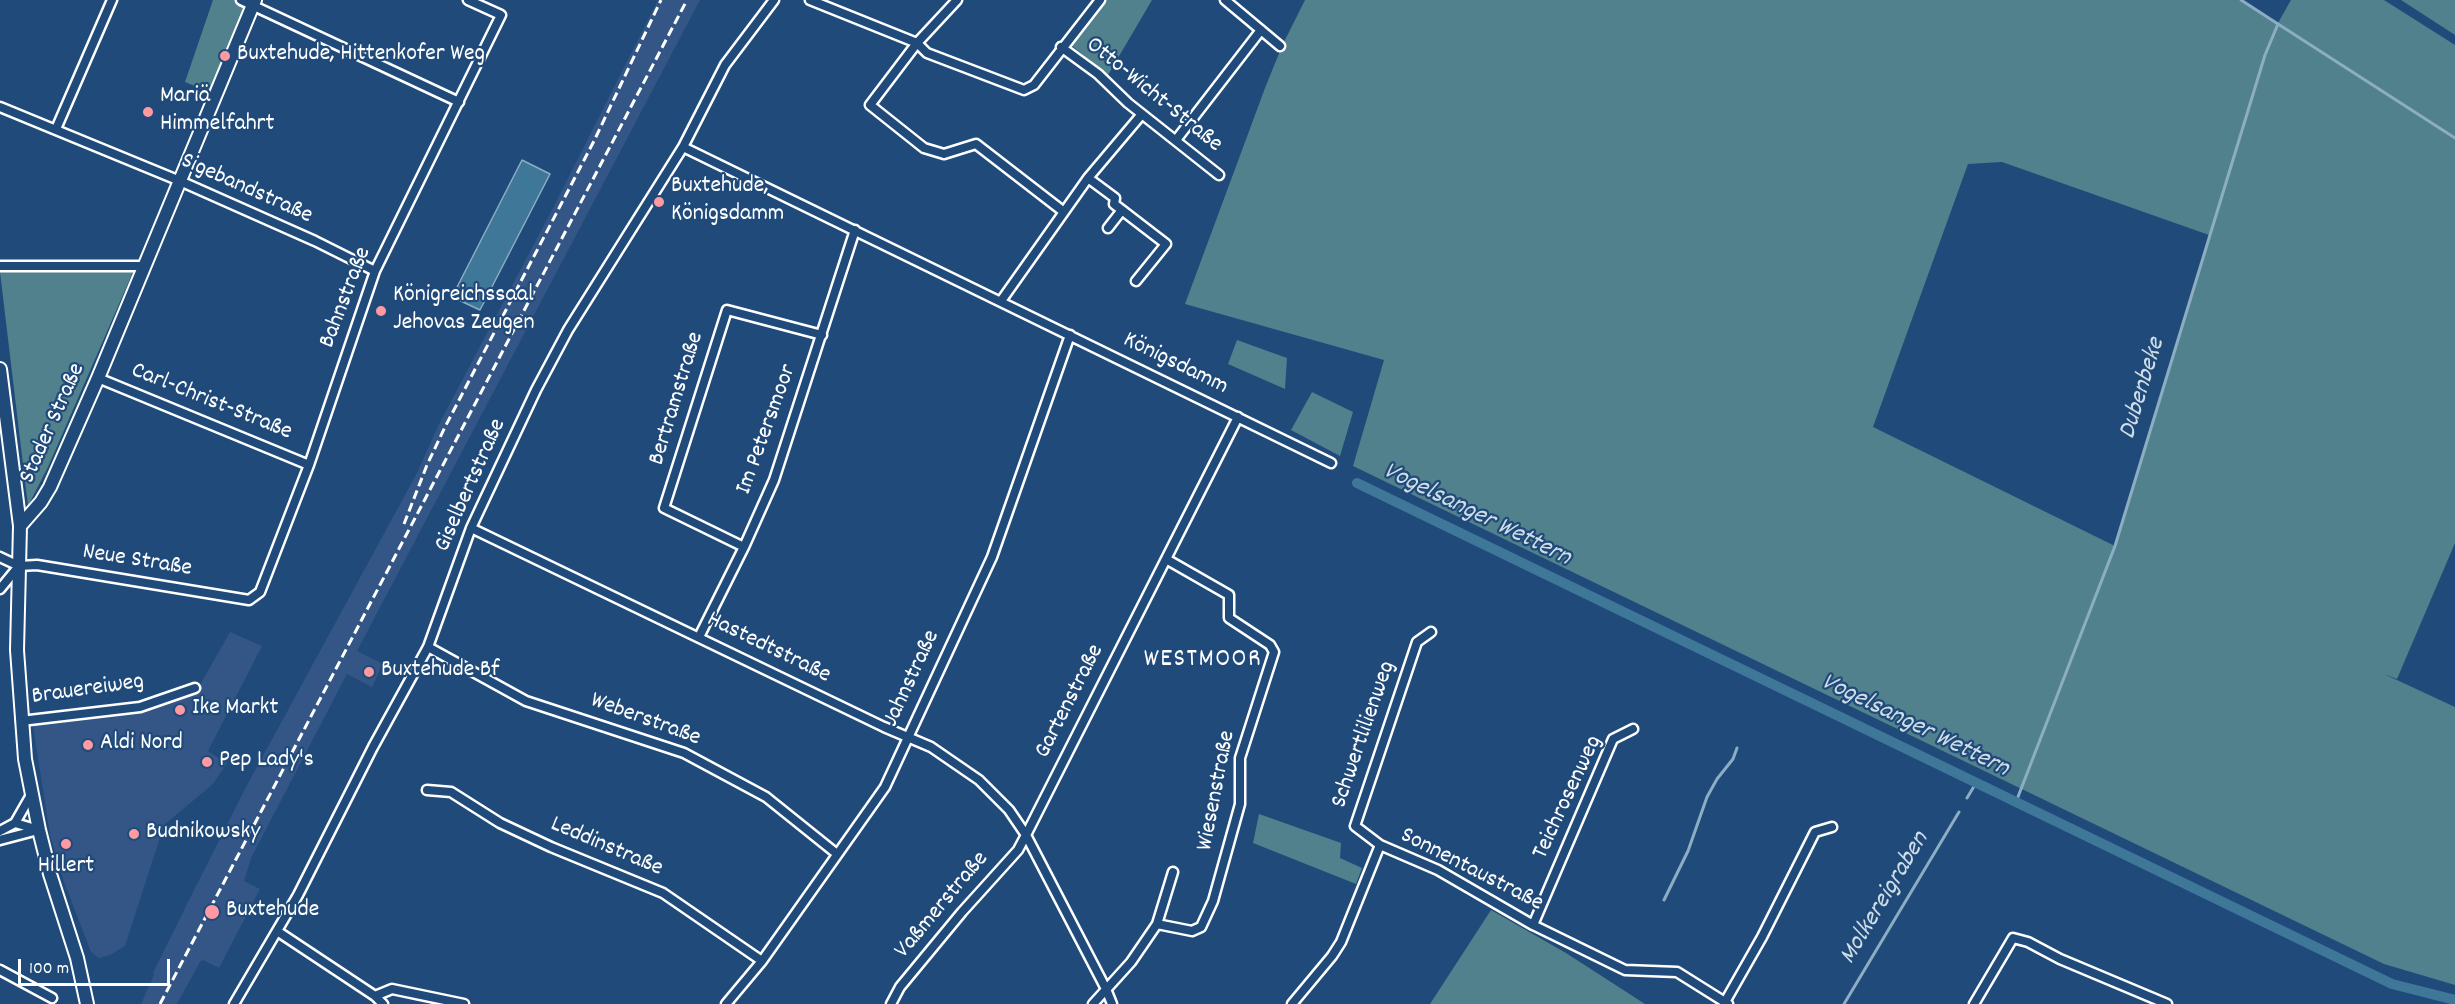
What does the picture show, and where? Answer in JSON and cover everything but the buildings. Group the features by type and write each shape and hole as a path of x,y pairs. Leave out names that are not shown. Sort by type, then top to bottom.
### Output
{"street":[{"path":"56,129 112,0"},
{"name":"Bahnstraße","path":"249,600 260,591 309,465 375,271 501,15 468,0"},
{"name":"Giselbertstraße","path":"234,1004 277,931 428,647 471,528 567,330 683,147 725,65 774,0"},
{"path":"810,0 917,43 927,53 1024,90 1034,85 1100,0"},
{"path":"957,0 917,43 870,105 924,148 944,154 976,144 1064,212"},
{"path":"1225,0 1280,46"},
{"path":"249,2 459,102"},
{"name":"Stader Straße","path":"20,526 46,495 98,378 180,182 249,2"},
{"path":"1176,140 1261,30"},
{"name":"Otto-Wicht-Straße","path":"1062,47 1098,74 1142,114 1219,175"},
{"name":"Sigebandstraße","path":"0,107 180,182 375,271"},
{"path":"1001,301 1088,178 1142,114"},
{"name":"Königsdamm","path":"683,147 1331,463"},
{"path":"1088,178 1115,198 1114,204 1166,244 1136,281"},
{"path":"1108,228 1122,210"},
{"name":"Im Petersmoor","path":"699,637 744,547 774,480 855,230"},
{"path":"0,266 145,266"},
{"name":"Bertramstraße","path":"744,547 664,508 727,310 822,335"},
{"name":"Jahnstraße","path":"726,1004 762,961 885,787 992,557 1070,335"},
{"path":"0,369 20,526 17,650 21,721 31,795 50,874 77,958 87,1004"},
{"name":"Carl-Christ-Straße","path":"98,378 309,465"},
{"name":"Gartenstraße","path":"1026,835 1238,417"},
{"name":"Hastedtstraße","path":"471,528 931,747 980,780 1009,810 1026,835"},
{"path":"0,557 19,566"},
{"name":"Wiesenstraße","path":"1157,924 1192,931 1201,927 1213,901 1240,804 1240,758 1274,652 1270,645 1229,618 1229,595 1166,559"},
{"name":"Neue Straße","path":"19,566 37,565 249,600"},
{"path":"0,589 19,566"},
{"name":"Schwertlilienweg","path":"1380,845 1355,826 1417,642 1431,632"},
{"name":"Weberstraße","path":"428,647 526,701 684,753 766,797 837,854"},
{"name":"Brauereiweg","path":"21,721 140,707 195,688"},
{"name":"Teichrosenweg","path":"1533,925 1613,739 1633,729"},
{"name":"Leddinstraße","path":"427,790 451,792 517,831 663,893 762,961"},
{"path":"0,831 15,823 31,795"},
{"path":"15,823 39,830"},
{"path":"1727,1003 1815,832 1832,827"},
{"path":"0,840 39,830"},
{"path":"1026,835 1112,1004"},
{"name":"Vaßmerstraße","path":"891,1004 900,987 1017,850 1026,835"},
{"name":"Sonnentaustraße","path":"1292,1004 1341,942 1380,845 1438,870 1533,925 1625,969 1677,972 1727,1003"},
{"name":"Wiesenstraße","path":"1093,1004 1131,962 1157,924 1173,872"},
{"path":"277,931 375,996 382,1004"},
{"path":"1974,1004 2013,939 2028,942 2060,959 2167,1004"},
{"path":"0,970 52,998"},
{"path":"81,1004 82,988"},
{"path":"375,996 392,989 464,1004"}],"shaded area":[{"path":"658,0 700,0 357,651 383,664 372,687 347,674 251,858 244,881 260,889 219,968 203,960 200,962 177,1004 141,1004 153,973 246,787 417,473 438,426 553,208"},
{"path":"522,160 550,174 480,310 452,297"},
{"path":"230,632 262,646 208,751 227,763 213,784 164,825 125,946 110,955 99,958 91,952 64,882 50,835 31,713 139,702 200,685"}],"green space":[{"path":"213,0 250,0 212,93 185,82"},
{"path":"1106,0 1152,0 1108,75 1071,45"},
{"path":"1305,0 2241,0 2278,23 2291,0 2384,0 2455,45 2455,543 2397,679 2384,674 2455,707 2455,985 2384,964 1353,466 1384,360 1185,304 1282,46","holes":["2002,162 2209,235 2115,546 1873,427 1968,164"]},
{"path":"2401,0 2455,0 2455,35"},
{"path":"0,272 133,272 48,467 28,506"},
{"path":"1237,340 1287,358 1285,389 1228,364"},
{"path":"1312,392 1353,412 1340,456 1291,430"},
{"path":"1259,814 1341,843 1340,858 1362,868 1356,884 1253,843"},
{"path":"1491,910 1566,953 1645,1004 1430,1004"}],"waterway":[{"name":"Dubenbeke","path":"2016,802 2115,546 2265,55 2278,24 2241,0"},
{"path":"2278,24 2455,138"},
{"name":"Vogelsanger Wettern","path":"1357,483 2392,984 2455,1000"},
{"path":"1664,900 1688,851 1707,797 1717,779 1733,759 1737,748"},
{"name":"Molkereigraben","path":"1967,798 1976,783"},
{"name":"Molkereigraben","path":"1844,1004 1959,812"}],"railway":[{"path":"404,524 445,427 594,141 661,0"},
{"path":"160,1004 687,0"}],"place":[{"name":"Buxtehude, Hittenkofer Weg","path":"225,56"},
{"name":"Mariä Himmelfahrt","path":"148,112"},
{"name":"Buxtehude, Königsdamm","path":"659,202"},
{"name":"Königreichssaal Jehovas Zeugen","path":"381,311"},
{"name":"Buxtehude Bf","path":"369,672"},
{"name":"Ike Markt","path":"180,710"},
{"name":"Aldi Nord","path":"88,745"},
{"name":"Pep Lady's","path":"207,762"},
{"name":"Budnikowsky","path":"134,834"},
{"name":"Hillert","path":"66,844"},
{"name":"Buxtehude","path":"212,912"}],"district":[{"name":"WESTMOOR","path":"1203,661"}]}
